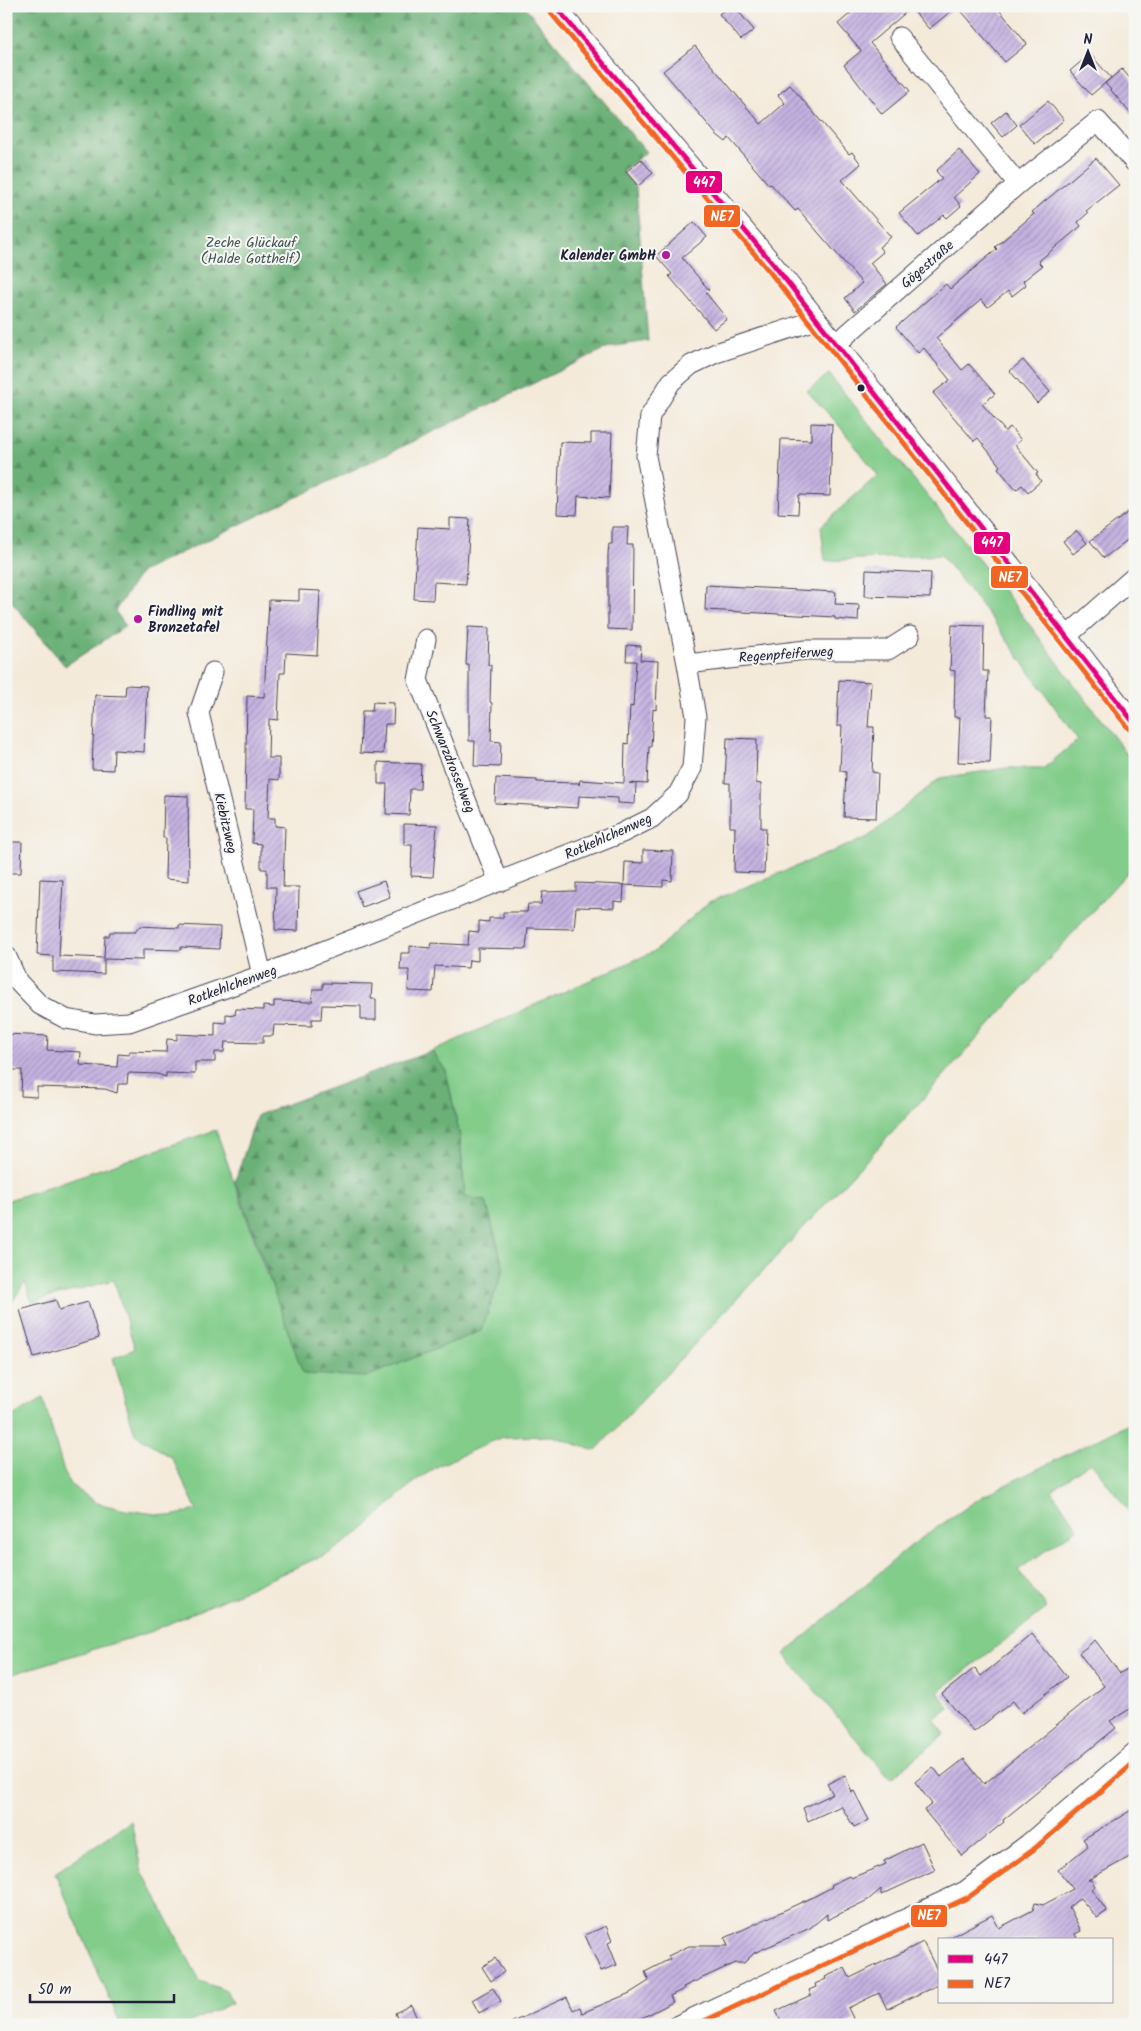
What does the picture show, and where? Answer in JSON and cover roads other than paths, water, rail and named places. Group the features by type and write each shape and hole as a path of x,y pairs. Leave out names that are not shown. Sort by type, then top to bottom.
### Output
{"street":[{"path":"555,6 774,265 1135,724"},
{"path":"899,37 1018,184"},
{"name":"Gögestraße","path":"836,344 1018,184 1098,121 1135,163"},
{"name":"Rotkehlchenweg","path":"6,955 18,982 40,1005 66,1019 95,1024 129,1022 262,976 622,833 652,818 678,794 692,768 696,723 688,664 646,456 650,416 672,382 691,365 716,353 816,320"},
{"path":"1067,636 1135,576"},
{"name":"Regenpfeiferweg","path":"688,664 806,650 888,650 910,636"},
{"name":"Schwarzdrosselweg","path":"426,638 418,680 499,882"},
{"name":"Kiebitzweg","path":"213,672 200,713 262,976"},
{"path":"678,2025 965,1891 1028,1844 1135,1752"}],"place":[{"name":"Kalender GmbH","path":"666,255"},
{"name":"Findling mit Bronzetafel","path":"138,619"}],"park label":[{"name":"Zeche Glückauf (Halde Gotthelf)","path":"251,250"}]}
